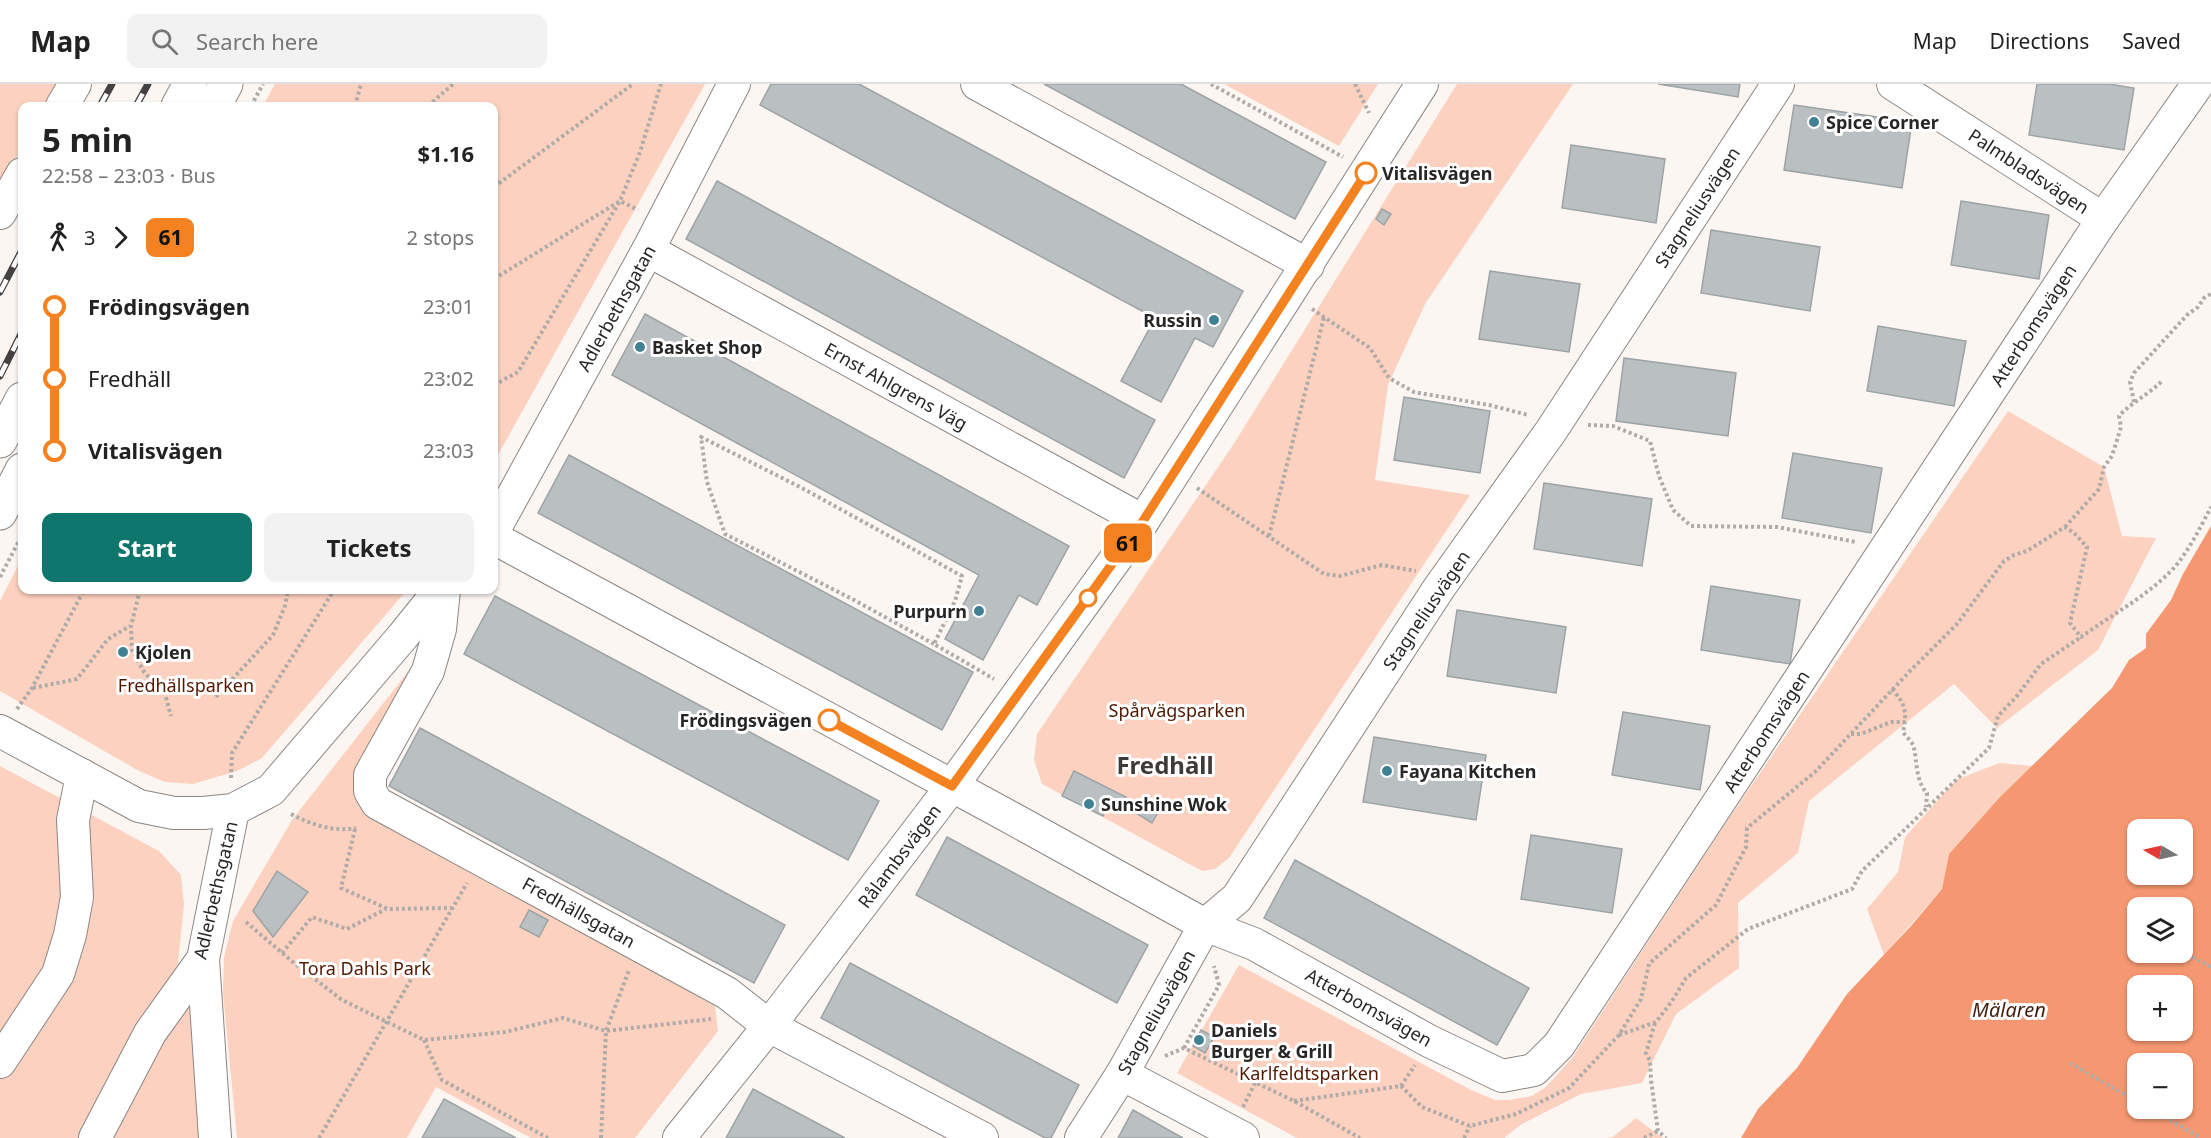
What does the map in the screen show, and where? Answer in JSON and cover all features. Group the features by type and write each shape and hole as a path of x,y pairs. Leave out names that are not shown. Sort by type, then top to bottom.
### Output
{"main road":[{"path":"180,102 190,84"},
{"path":"216,102 226,84"},
{"path":"0,441 18,407"},
{"path":"0,513 18,478"}],"street":[{"path":"64,102 75,84"},
{"name":"Adlerbethsgatan","path":"498,523 648,250 734,84"},
{"path":"977,84 1308,265"},
{"name":"Rålambsvägen","path":"679,1138 769,1026 952,786 1143,521 1422,84"},
{"name":"Stagneliusvägen","path":"1081,1138 1122,1074 1204,925 1237,898 1438,588 1551,431 1778,84"},
{"name":"Palmbladsvägen","path":"1893,84 2103,219"},
{"name":"Atterbomsvägen","path":"1204,925 1254,944 1429,1041 1502,1076 1534,1070 1559,1046 2103,219 2198,84"},
{"path":"0,213 18,181"},
{"name":"Ernst Ahlgrens Väg","path":"648,250 1143,521"},
{"path":"498,540 1204,925"},
{"name":"Adlerbethsgatan","path":"95,1138 150,1033 203,959 232,796 271,790 439,594"},
{"path":"377,803 370,791 370,775 428,671 440,629 442,594"},
{"path":"2,732 139,806 174,813 203,813 232,796"},
{"path":"0,1062 58,974 70,935 77,897 73,820 82,775"},
{"name":"Fredhällsgatan","path":"377,803 727,993 769,1026 982,1138"},
{"path":"203,959 215,1138"},
{"path":"1122,1074 1242,1124"}],"path":[{"path":"253,102 263,84"},
{"path":"356,102 361,84"},
{"path":"433,102 453,84"},
{"path":"498,184 633,84"},
{"path":"498,383 518,372 620,201 640,152 661,84"},
{"path":"1211,84 1343,157"},
{"path":"1355,84 1370,114"},
{"path":"498,277 620,201"},
{"path":"2134,402 2130,382 2134,373 2187,315 2211,294"},
{"path":"1312,309 1370,348 1389,378 1414,392 1489,405"},
{"path":"1269,536 1324,317"},
{"path":"1643,990 1650,963 1716,904 1746,847 1747,828 1815,772 1892,689 1957,624 2004,561 2027,551 2065,527 2099,489 2104,467 2112,456 2121,428 2119,416 2162,381"},
{"path":"1613,426 1650,441 1659,476 1673,510 1691,526 1777,527 1859,543"},
{"path":"934,644 955,601 962,576 800,487 701,437 706,482 725,534 854,600 994,680"},
{"path":"1197,488 1324,574 1340,576 1382,565 1414,570"},
{"path":"1666,1138 1658,1131 1650,1080 1650,1061 1646,1053 1656,1022 1686,978 1748,929 1852,889 1862,871 1926,808 1965,774 1989,748 1998,716 2017,696 2041,664 2119,612 2170,573 2198,532 2211,507"},
{"path":"2065,527 2087,547 2070,623 2081,637"},
{"path":"0,577 18,543"},
{"path":"2,732 32,688 82,594"},
{"path":"139,594 131,626 132,650 144,672 165,694 171,716"},
{"path":"216,696 273,636 287,594"},
{"path":"232,796 232,753 331,594"},
{"path":"32,688 77,679 108,639 131,626"},
{"path":"1892,689 1904,702 1903,732 1914,746 1914,758 1921,786 1927,793 1926,808"},
{"path":"1851,734 1861,734 1891,722 1905,722"},
{"path":"291,814 327,829 355,829 364,823 377,803"},
{"path":"355,829 341,888 387,909 452,908"},
{"path":"319,1138 481,859"},
{"path":"282,953 312,917 347,929 387,909"},
{"path":"246,922 342,1000 424,1040 505,1032 564,1018 606,1031 709,1018 719,1020"},
{"path":"1164,1057 1184,1048 1219,985 1204,925"},
{"path":"602,1138 606,1031 638,944"},
{"path":"2193,957 2211,967"},
{"path":"1618,1035 1656,1022"},
{"path":"424,1040 442,1080 548,1138"},
{"path":"1184,1048 1294,1101 1360,1138"},
{"path":"2070,1063 2127,1096"},
{"path":"1294,1101 1401,1086 1416,1064"},
{"path":"1242,1124 1255,1083"},
{"path":"1401,1086 1422,1107 1470,1126 1464,1138"},
{"path":"2168,1119 2201,1138"},
{"path":"1644,1138 1658,1131"}],"green space":[{"path":"0,84 62,84 51,102 18,102 18,155 0,184"},
{"path":"275,84 705,84 498,455 498,102 265,102"},
{"path":"1224,84 1378,84 1339,146"},
{"name":"Spårvägsparken","path":"1457,84 1573,84 1425,304 1388,385 1375,480 1470,495 1229,858 1215,869 1202,871 1042,784 1034,760 1037,734 1235,442"},
{"name":"Karlfeldtsparken","path":"2008,411 2104,467 2122,536 2156,538 2098,650 1997,728 1954,684 1809,801 1798,853 1738,903 1739,968 1676,1014 1642,1083 1581,1094 1522,1124 1504,1138 1297,1138 1177,1073 1239,965 1471,1090 1495,1100 1532,1096 1546,1087 1572,1058 1721,830"},
{"name":"Fredhällsparken","path":"18,566 18,594 404,594 262,758 237,771 193,784 165,782 139,771 0,691 0,601"},
{"name":"Tora Dahls Park","path":"414,664 367,811 715,1006 718,1031 635,1138 531,1138 436,1087 407,1138 237,1138 223,993 224,957 233,921 292,820"},
{"path":"1999,763 2033,766 2000,797 1949,854 1942,889 1884,955 1867,909 1898,872 1905,837 1956,780"},
{"path":"0,766 159,851 181,875 184,905 177,972 189,1005 203,1108 203,1138 0,1138"},
{"path":"1636,1118 1663,1138 1607,1138 1613,1137"}],"water":[{"name":"Mälaren","path":"2211,526 2211,1138 1741,1138 1758,1109 1797,1068 1847,994 1911,926 1942,889 1949,854 2000,797 2112,688 2129,660 2146,648 2146,634 2171,600 2183,574"}],"building":[{"path":"771,84 859,84 1243,291 1213,347 1195,338 1161,402 1121,381 1155,318 760,105"},
{"path":"1044,84 1181,84 1326,162 1295,219"},
{"path":"1658,84 1740,84 1738,97"},
{"path":"2037,84 2109,84 2134,88 2124,150 2029,135"},
{"path":"1794,105 1912,122 1902,188 1784,170"},
{"path":"1571,145 1665,159 1656,223 1562,208"},
{"path":"717,181 1155,420 1124,478 686,239"},
{"path":"1961,201 2049,215 2039,279 1951,265"},
{"path":"1382,209 1391,214 1384,225 1376,219"},
{"path":"1711,230 1820,247 1810,311 1701,293"},
{"path":"1490,271 1580,284 1569,352 1479,339"},
{"path":"645,314 1069,546 1037,605 1019,595 983,660 945,639 979,575 612,375"},
{"path":"1878,326 1966,341 1954,406 1867,391"},
{"path":"1624,358 1736,373 1728,436 1616,421"},
{"path":"1404,397 1490,411 1480,473 1394,460"},
{"path":"1793,453 1882,468 1871,533 1782,518"},
{"path":"569,455 973,672 942,730 538,513"},
{"path":"1544,483 1652,499 1642,566 1534,549"},
{"path":"1711,586 1800,600 1790,664 1701,650"},
{"path":"495,596 879,801 848,860 464,654"},
{"path":"1457,610 1566,627 1556,693 1447,676"},
{"path":"1623,712 1710,726 1700,790 1612,775"},
{"path":"420,728 785,925 754,983 389,786"},
{"path":"1374,737 1486,755 1476,820 1363,802"},
{"path":"1074,771 1126,797 1120,811 1108,805 1103,816 1062,796"},
{"path":"1144,799 1160,809 1152,823 1136,813"},
{"path":"1531,835 1622,849 1612,913 1521,899"},
{"path":"947,837 1148,945 1117,1003 916,895"},
{"path":"1295,860 1529,988 1497,1045 1264,918"},
{"path":"277,871 308,892 273,937 253,911"},
{"path":"529,910 548,920 539,937 520,927"},
{"path":"850,963 1079,1085 1051,1138 1045,1138 821,1018"},
{"path":"1201,1030 1214,1037 1205,1053 1193,1046"},
{"path":"753,1089 845,1138 726,1138"},
{"path":"444,1099 516,1138 422,1138"},
{"path":"1133,1110 1172,1132 1183,1138 1118,1138"}],"railway":[{"path":"102,102 112,84"},
{"path":"138,102 148,84"},
{"path":"0,292 18,258"},
{"path":"0,376 18,340"}],"bus line":[{"name":"61","path":"829,720 952,786 1143,521 1366,173"}],"place":[{"name":"Spice Corner","path":"1814,122"},
{"name":"Vitalisvägen","path":"1366,173"},
{"name":"Russin","path":"1214,320"},
{"name":"Basket Shop","path":"640,347"},
{"name":"Purpurn","path":"979,611"},
{"name":"Kjolen","path":"123,652"},
{"name":"Frödingsvägen","path":"829,720"},
{"name":"Fayana Kitchen","path":"1387,771"},
{"name":"Sunshine Wok","path":"1089,804"},
{"name":"Daniels Burger & Grill","path":"1199,1040"}],"district":[{"name":"Fredhäll","path":"1165,764"}]}
